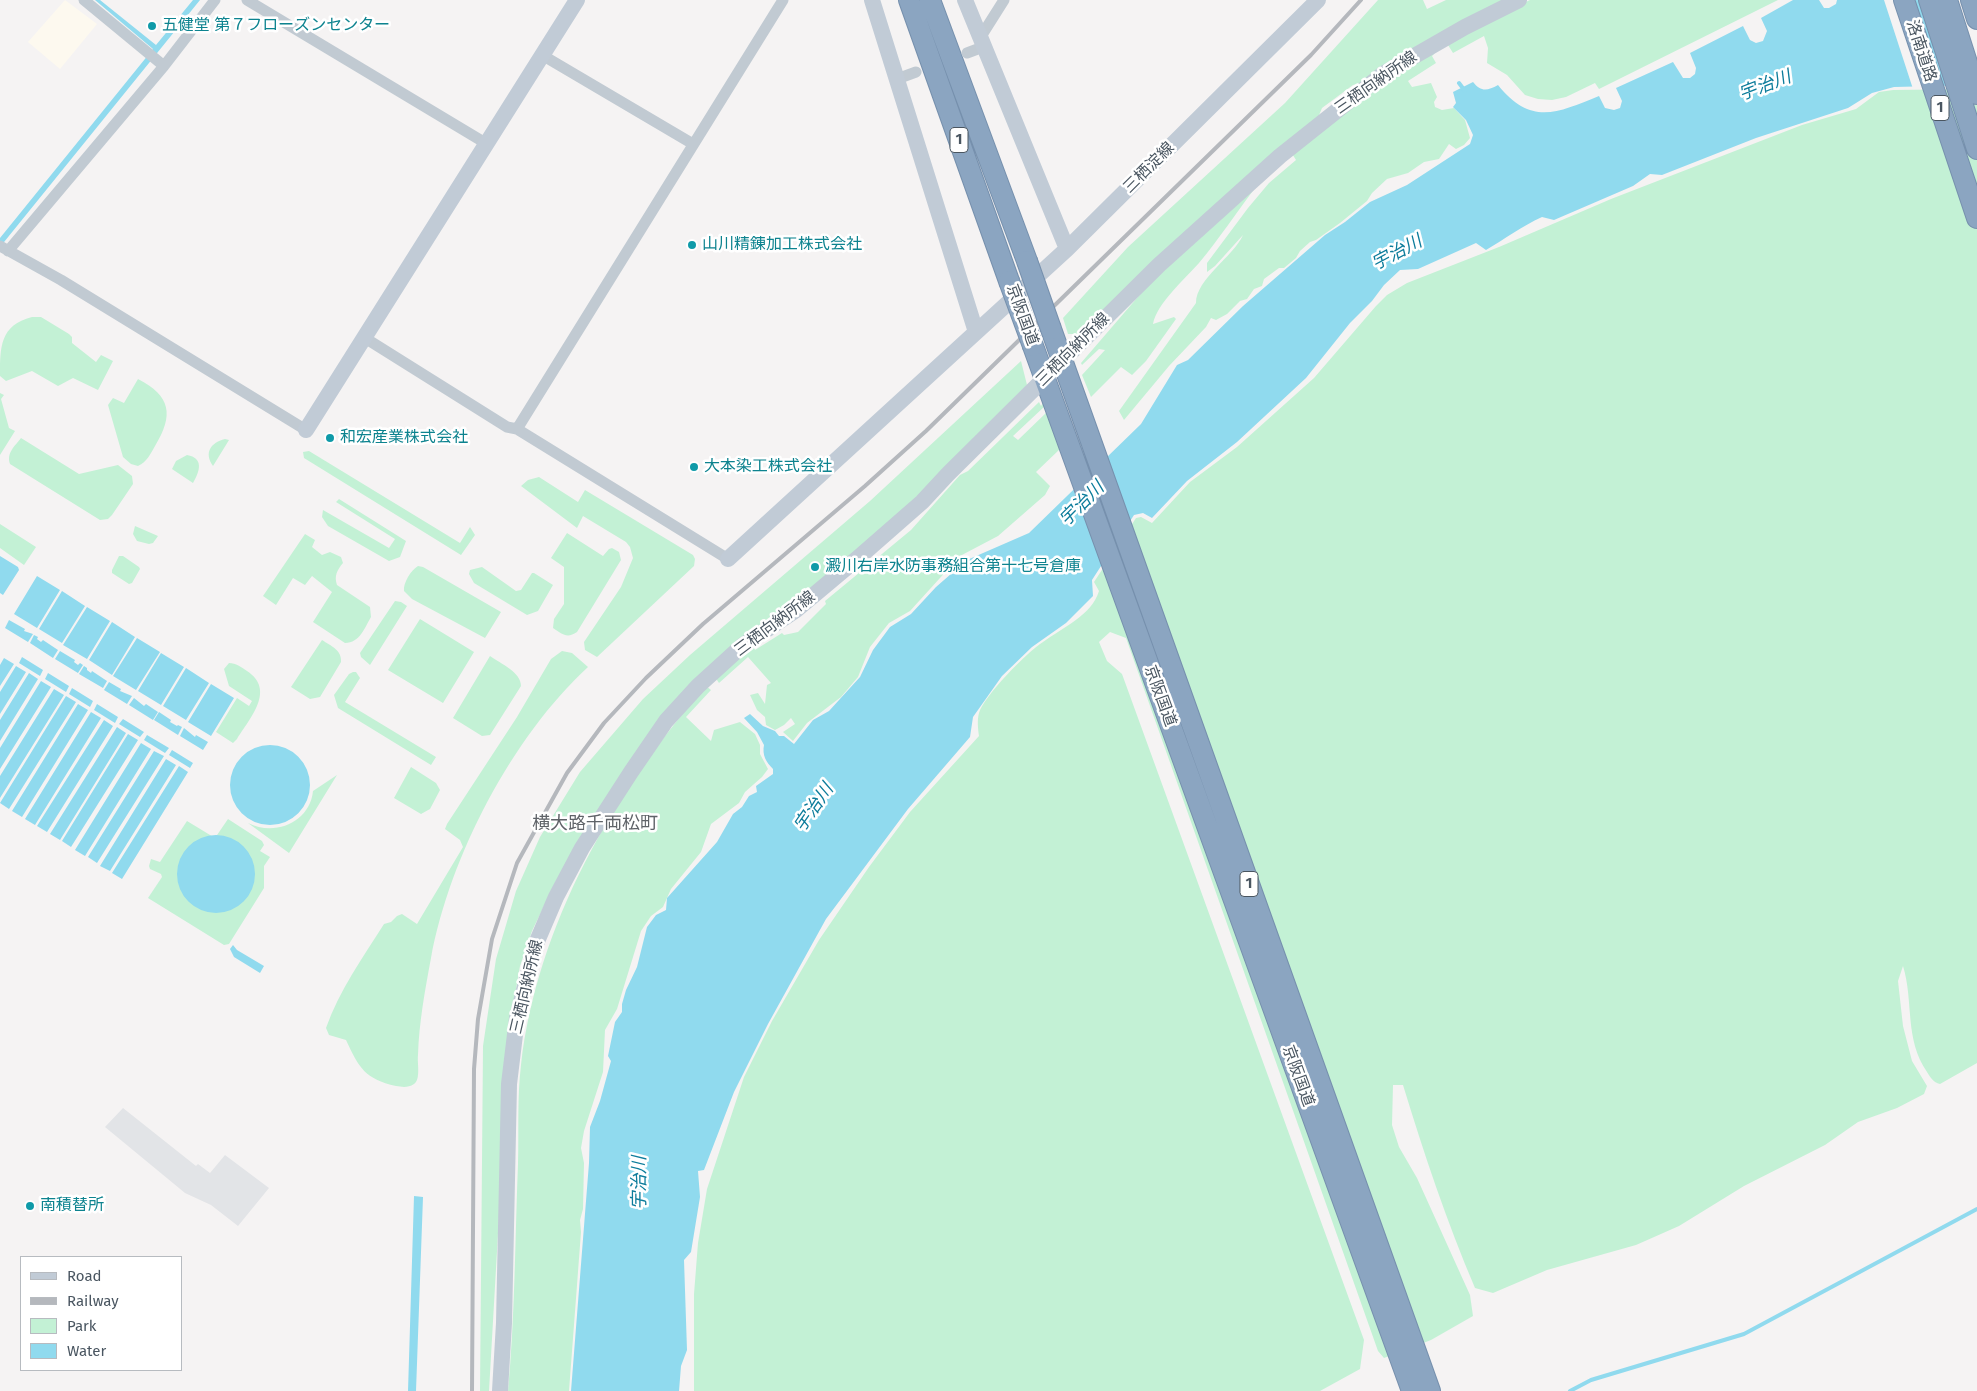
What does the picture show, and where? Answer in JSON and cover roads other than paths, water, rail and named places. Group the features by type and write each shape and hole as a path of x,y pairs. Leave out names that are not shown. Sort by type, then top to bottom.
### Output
{"highway":[{"name":"京阪国道","path":"909,0 1009,281 1412,1391"},
{"name":"京阪国道","path":"930,0 1066,369 1430,1391"},
{"name":"洛南道路","path":"1904,0 1977,217"},
{"name":"1","path":"1929,0 1977,148"},
{"path":"1947,0 1977,94"},
{"path":"1971,0 1977,19"}],"street":[{"path":"84,0 162,64"},
{"path":"215,0 3,248 61,280 306,430 577,0"},
{"path":"247,0 486,144"},
{"path":"516,429 783,0"},
{"path":"872,0 976,332"},
{"path":"965,0 1067,249"},
{"path":"967,53 982,42 1004,0"},
{"name":"三栖向納所線","path":"500,1391 504,1323 509,1084 517,1018 535,946 556,897 582,848 666,721 698,686 742,646 803,604 922,502 1066,369 1159,265 1280,156 1383,74 1465,27 1519,0"},
{"name":"三栖淀線","path":"728,559 1067,249 1315,1"},
{"path":"542,55 693,144"},
{"path":"897,80 916,72"},
{"path":"364,338 507,427 516,429 728,559"}],"water":[{"path":"95,0 100,0 156,45 193,0 200,0 0,247 0,238 153,49"},
{"name":"宇治川","path":"1793,0 1819,0 1824,8 1829,8 1836,4 1837,0 1977,0 1977,85 1894,87 1872,93 1848,108 1756,138 1662,175 1650,174 1633,186 1554,220 1542,217 1486,250 1476,243 1418,269 1400,270 1350,323 1306,378 1237,442 1187,481 1152,518 1143,513 1134,515 1092,580 1093,596 1066,623 1032,647 1002,676 973,717 970,737 908,809 826,919 768,1024 734,1092 704,1170 698,1171 700,1197 691,1252 684,1260 687,1350 681,1366 679,1391 571,1391 589,1163 590,1127 600,1101 611,1061 608,1056 615,1022 622,1012 626,990 637,967 647,927 656,915 666,910 667,898 717,842 733,814 742,807 749,796 757,792 756,786 773,774 773,769 764,755 764,745 757,732 744,718 750,714 763,726 775,731 779,736 784,736 794,744 813,720 829,711 860,677 873,650 890,627 911,614 936,587 967,560 1029,533 1141,424 1177,365 1188,360 1243,306 1325,235 1370,202 1407,185 1470,144 1473,135 1466,120 1453,107 1456,103 1453,92 1473,82 1484,90 1498,85 1510,98 1522,106 1533,111 1545,112 1557,111 1599,96 1605,108 1614,110 1620,108 1622,101 1616,88 1673,62 1683,78 1690,78 1695,74 1696,68 1690,53 1743,26 1750,40 1756,43 1763,41 1767,31 1761,18"},
{"path":"0,556 18,567 19,570 3,595 0,593"},
{"path":"37,576 60,590 37,628 14,614"},
{"path":"62,591 85,606 62,643 39,629"},
{"path":"87,607 110,621 87,659 63,645"},
{"path":"9,620 25,629 24,631 33,634 28,642 5,628"},
{"path":"112,622 135,637 112,675 89,660"},
{"path":"34,635 41,642 43,640 58,650 53,658 30,643"},
{"path":"137,638 160,652 136,690 113,676"},
{"path":"60,651 75,660 74,662 78,665 80,663 83,665 78,673 55,659"},
{"path":"161,653 184,667 161,705 138,691"},
{"path":"22,657 43,670 40,676 19,663"},
{"path":"4,658 14,664 0,686 0,665"},
{"path":"16,666 26,672 0,714 0,692"},
{"path":"84,666 91,673 92,671 107,681 103,688 79,674"},
{"path":"186,668 209,683 186,720 163,706"},
{"path":"29,673 38,679 0,741 0,720"},
{"path":"48,673 69,686 66,692 45,679"},
{"path":"41,681 51,687 0,769 0,748"},
{"path":"109,682 121,689 120,691 132,696 127,704 104,690"},
{"path":"211,684 234,698 211,736 188,722"},
{"path":"72,688 93,701 90,707 69,694"},
{"path":"54,689 64,695 0,798 0,776"},
{"path":"66,696 76,702 9,809 0,803"},
{"path":"134,698 144,706 146,704 158,712 153,720 129,705"},
{"path":"78,704 88,710 22,817 12,811"},
{"path":"97,704 118,717 115,723 94,710"},
{"path":"91,712 101,718 35,825 25,819"},
{"path":"159,712 171,720 170,722 182,727 178,735 154,720"},
{"path":"123,719 144,732 140,737 119,724"},
{"path":"104,720 113,726 47,832 37,826"},
{"path":"117,727 126,733 60,840 50,834"},
{"path":"184,728 195,737 196,735 208,742 203,750 180,736"},
{"path":"128,734 138,740 71,847 62,841"},
{"path":"147,735 169,748 165,753 144,740"},
{"path":"141,743 151,749 85,856 75,850"},
{"path":"270,745 285,748 298,757 307,770 310,785 307,800 298,813 285,822 270,825 255,822 242,813 233,800 230,785 233,770 242,757 255,748"},
{"path":"172,750 193,763 190,768 169,755"},
{"path":"154,751 164,756 97,863 88,857"},
{"path":"166,759 176,765 110,871 100,866"},
{"path":"179,766 188,772 122,879 112,873"},
{"path":"216,835 231,838 244,846 252,859 255,874 252,889 244,902 231,910 216,913 201,910 188,902 180,889 177,874 180,859 188,846 201,838"},
{"path":"233,945 237,950 264,966 260,973 234,957 230,949"},
{"path":"414,1196 423,1197 416,1391 408,1391"}],"waterway":[{"path":"1459,83 1465,91"},
{"path":"1570,1391 1591,1380 1744,1334 1977,1209"}],"railway":[{"path":"472,1391 474,1069 478,1019 492,939 517,863 567,773 604,723 646,678 703,624 865,486 926,431 1311,55 1361,0"}],"place":[{"name":"五健堂 第７フローズンセンター","path":"152,26"},
{"name":"山川精錬加工株式会社","path":"692,245"},
{"name":"和宏産業株式会社","path":"330,438"},
{"name":"大本染工株式会社","path":"694,467"},
{"name":"澱川右岸水防事務組合第十七号倉庫","path":"815,567"},
{"name":"南積替所","path":"30,1206"}],"district":[{"name":"横大路千両松町","path":"595,824"}]}
